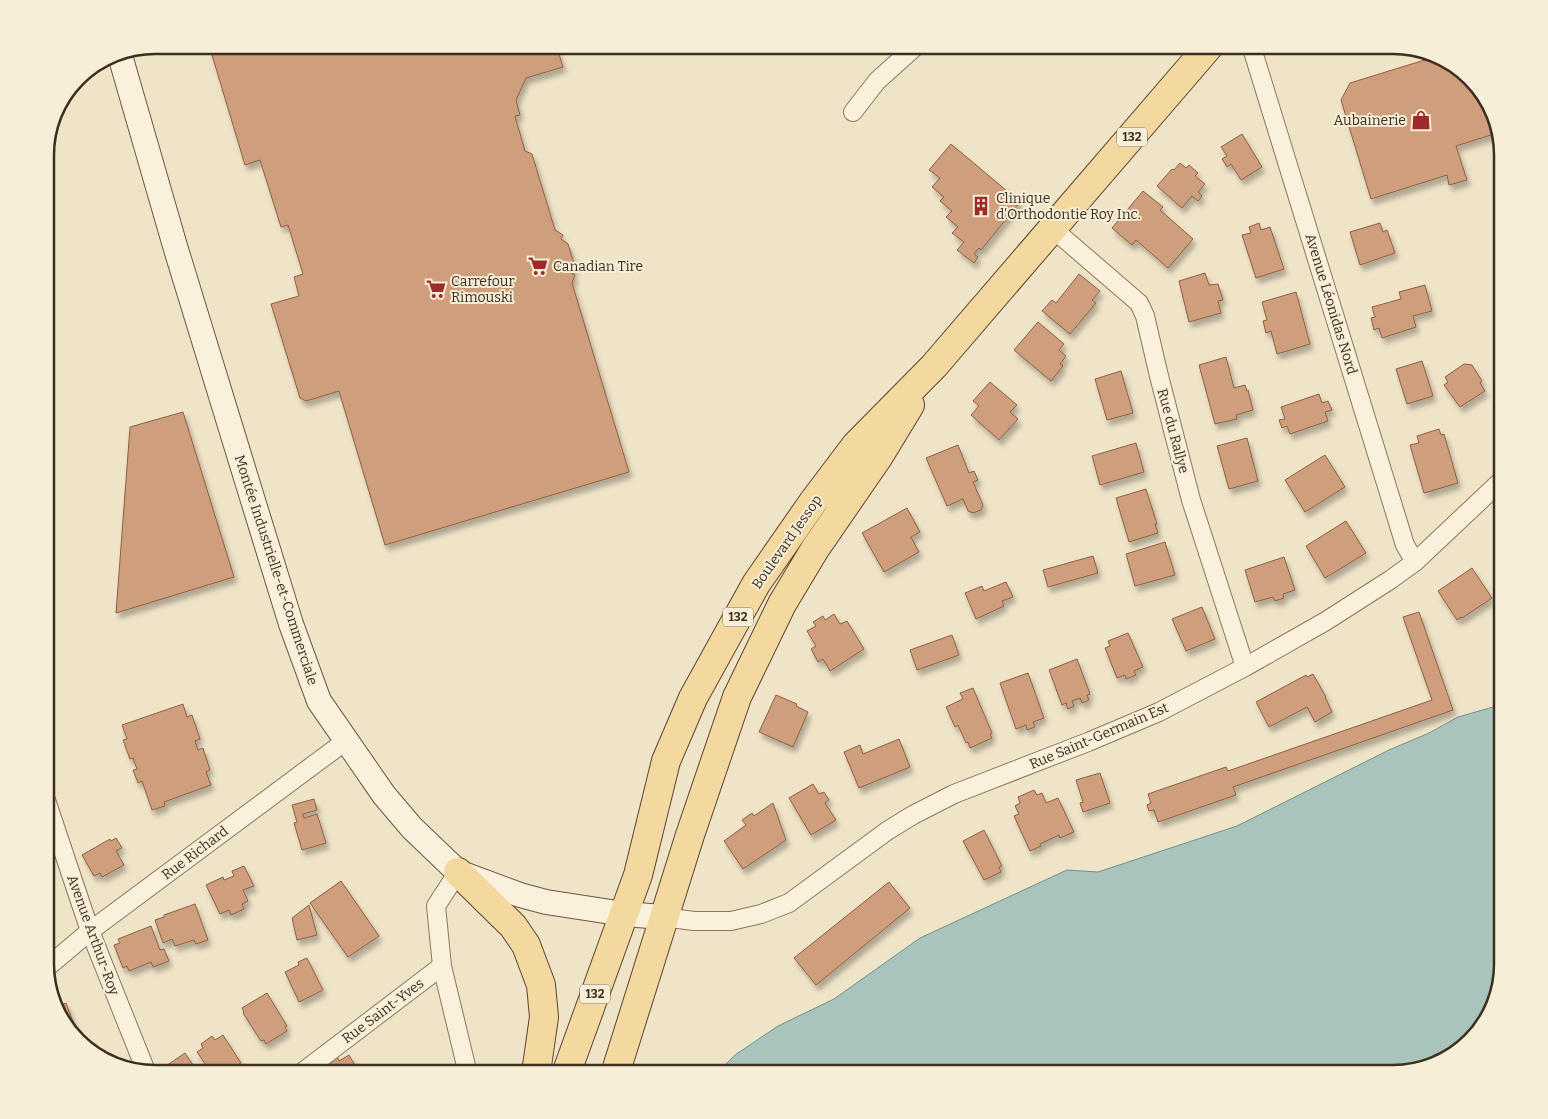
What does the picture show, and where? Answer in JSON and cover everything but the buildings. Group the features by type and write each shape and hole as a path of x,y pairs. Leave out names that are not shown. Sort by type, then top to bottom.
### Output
{"main road":[{"name":"Boulevard Jessop","path":"624,914 638,875 666,761 693,698 756,584 813,502 856,445 934,366 1202,54"},
{"name":"Montée Industrielle-et-Commerciale","path":"121,59 175,246 291,624 318,701 384,795 412,828 458,872 520,895 546,902 624,914 663,917"},
{"name":"Boulevard Jessop","path":"663,917 737,697 778,612 815,549 879,456 934,366"},
{"path":"458,872 513,926 526,945 541,985 544,1017 537,1065"},
{"name":"132","path":"569,1065 624,914"},
{"name":"132","path":"618,1065 663,917"}],"street":[{"path":"853,112 877,81 907,54"},
{"name":"Avenue Léonidas Nord","path":"1254,54 1405,545 1415,562"},
{"name":"Rue du Rallye","path":"1053,229 1139,303 1145,316 1158,376 1191,500 1245,667"},
{"name":"Rue Saint-Germain Est","path":"663,917 694,921 731,921 761,914 789,903 887,831 913,815 954,794 1159,712 1245,667 1326,621 1390,580 1415,562 1494,487"},
{"name":"Rue Richard","path":"54,961 90,931 347,740"},
{"name":"Avenue Arthur-Roy","path":"54,824 90,931 143,1064"},
{"path":"458,872 436,906 442,966 466,1065"},
{"name":"Rue Saint-Yves","path":"312,1065 442,966"}],"water":[{"path":"1493,707 1494,964 1492,984 1484,1009 1473,1026 1465,1036 1438,1055 1413,1063 1393,1065 725,1065 735,1055 778,1026 834,999 920,938 1067,870 1098,872 1237,826 1389,750 1429,733 1458,717"}],"place":[{"name":"Aubainerie","path":"1421,120"},
{"name":"Clinique d'Orthodontie Roy Inc.","path":"981,206"},
{"name":"Canadian Tire","path":"538,266"},
{"name":"Carrefour Rimouski","path":"436,289"}]}
